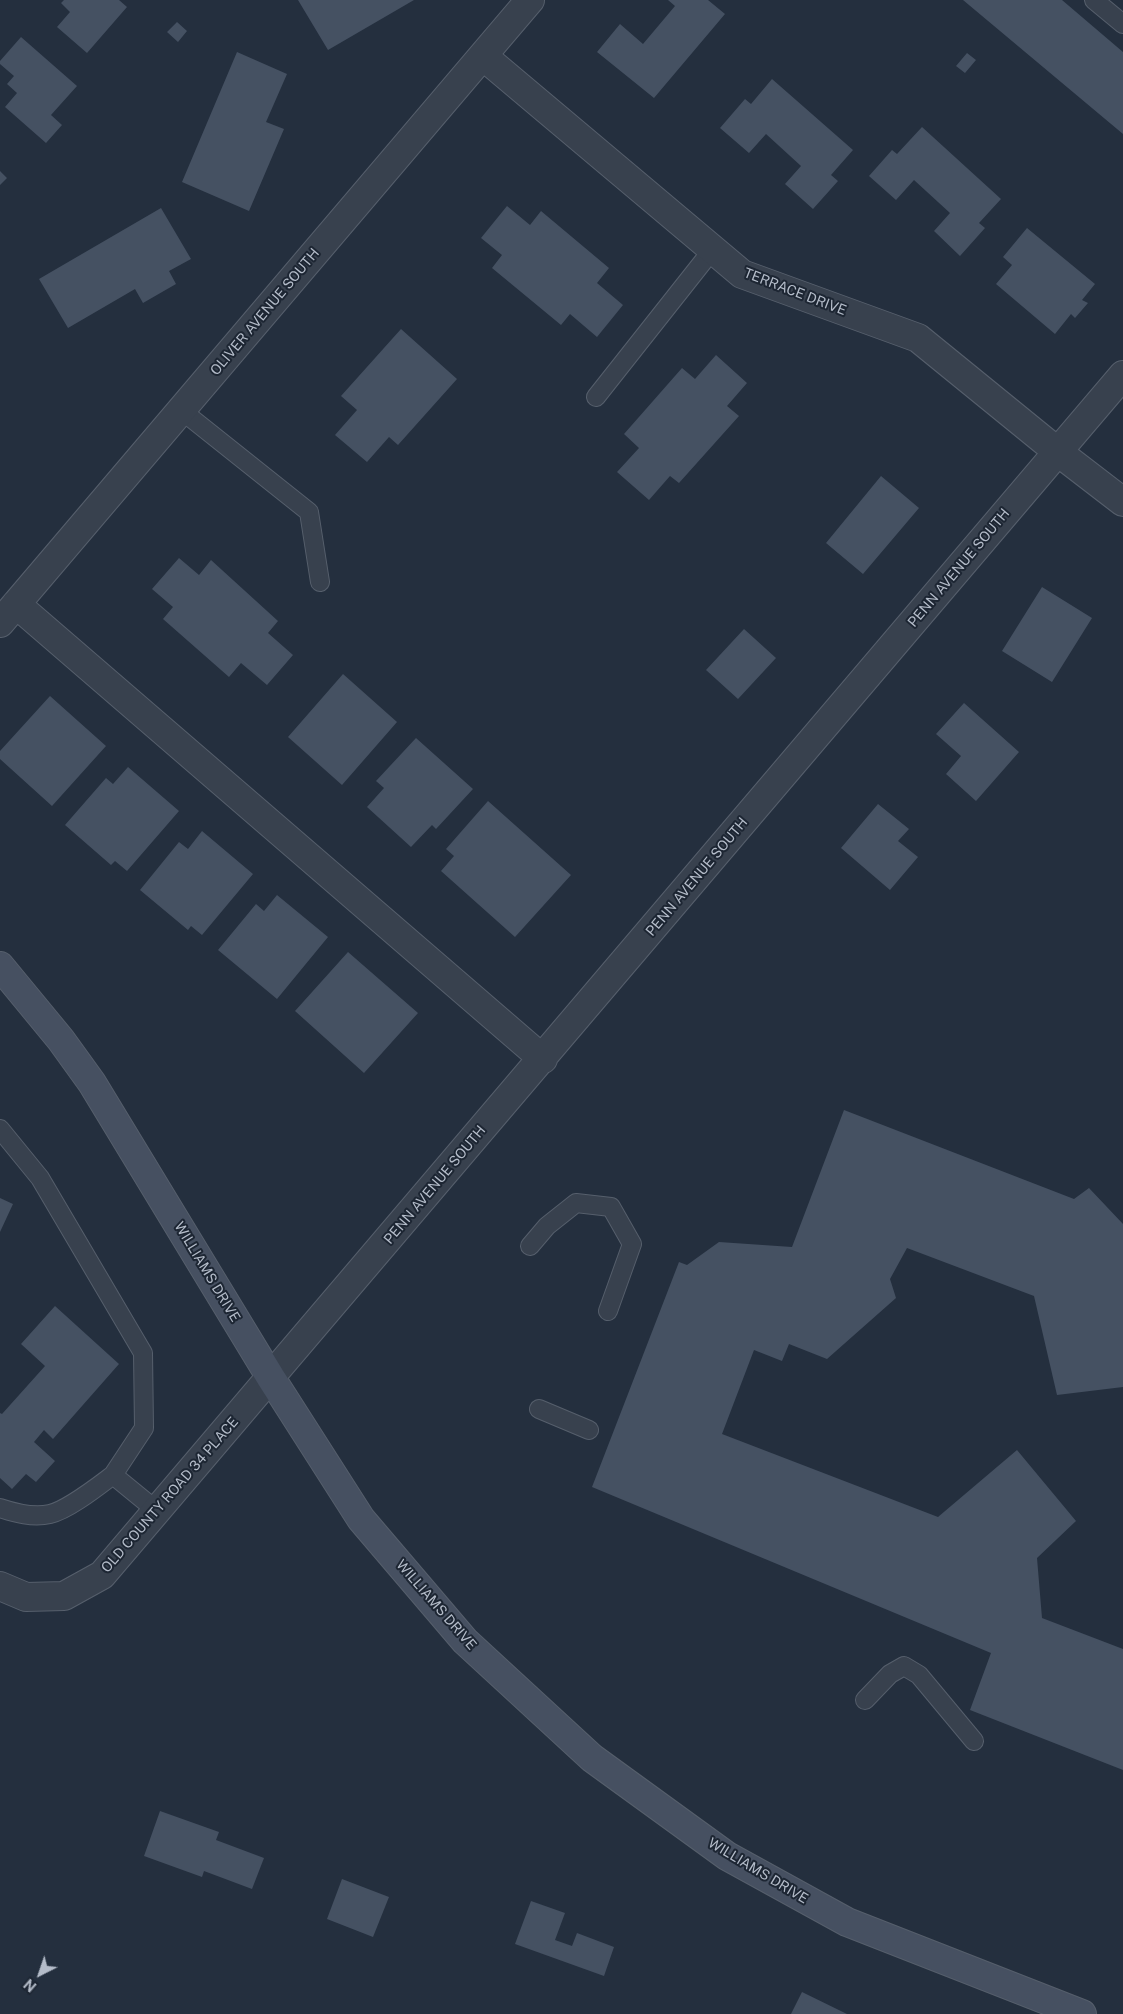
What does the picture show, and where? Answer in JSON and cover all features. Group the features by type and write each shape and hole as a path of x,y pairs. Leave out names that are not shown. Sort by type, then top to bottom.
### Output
{"main road":[{"name":"WILLIAMS DRIVE","path":"0,966 61,1040 92,1083 271,1378 361,1518 465,1641 592,1758 727,1856 847,1922 1082,2014"}],"street":[{"name":"OLIVER AVENUE SOUTH","path":"8,614 530,0"},
{"name":"TERRACE DRIVE","path":"483,56 742,274 918,338 1058,452 1123,502"},
{"name":"PENN AVENUE SOUTH","path":"271,1378 1123,375"},
{"path":"8,614 542,1058"},
{"name":"OLD COUNTY ROAD 34 PLACE","path":"0,1586 26,1597 64,1596 102,1575 271,1378"}],"lane":[{"path":"1094,0 1123,24"},
{"path":"596,397 713,249"},
{"path":"181,410 308,512 320,582"},
{"path":"0,1129 40,1178 143,1353 144,1428 113,1475 92,1490 50,1514 21,1515 0,1508"},
{"path":"530,1246 547,1226 576,1203 611,1207 632,1244 608,1312"},
{"path":"538,1409 589,1430"},
{"path":"113,1475 157,1511"},
{"path":"865,1700 890,1674 904,1666 920,1675 974,1741"}],"building":[{"path":"64,0 119,0 127,7 87,53 57,27 70,12 61,3"},
{"path":"298,0 414,0 328,50"},
{"path":"668,0 708,0 725,14 654,98 597,52 620,24 643,44 675,6"},
{"path":"963,0 1062,0 1123,52 1123,134"},
{"path":"177,22 187,31 178,42 167,32"},
{"path":"21,37 77,86 51,115 62,125 46,143 5,107 17,93 7,84 14,76 0,64 0,61"},
{"path":"237,52 287,74 266,122 284,129 249,211 182,182"},
{"path":"967,53 976,60 965,73 956,66"},
{"path":"772,79 853,150 831,175 838,181 813,209 785,184 801,166 766,134 749,153 720,128 745,99 751,104"},
{"path":"922,127 1001,199 979,223 985,228 960,256 934,231 950,213 914,180 896,200 869,176 892,150 897,154"},
{"path":"0,171 7,178 0,185"},
{"path":"507,206 530,225 541,211 609,268 597,283 623,305 597,337 570,314 561,325 492,268 502,255 481,238"},
{"path":"161,208 191,259 169,271 176,284 143,303 135,289 68,328 39,279"},
{"path":"1027,228 1095,284 1082,300 1088,303 1075,318 1071,314 1055,334 996,284 1012,265 1003,257"},
{"path":"401,329 457,379 398,445 389,437 367,462 335,435 357,410 341,396"},
{"path":"716,355 747,383 727,406 739,416 679,483 670,476 649,500 617,472 639,448 624,434 682,368 695,379"},
{"path":"881,476 919,508 863,574 826,543"},
{"path":"179,558 199,575 211,560 278,621 268,633 293,655 267,685 241,663 229,677 163,619 173,607 152,589"},
{"path":"1042,587 1092,618 1052,682 1002,651"},
{"path":"744,629 776,658 738,699 706,670"},
{"path":"343,674 397,722 342,785 288,737"},
{"path":"50,696 106,746 52,806 0,759 0,751"},
{"path":"964,703 1019,752 976,801 946,774 961,756 936,734"},
{"path":"416,738 473,789 436,829 432,825 411,847 367,807 384,788 376,781"},
{"path":"128,767 179,811 127,871 115,861 111,865 65,825 106,778 113,784"},
{"path":"488,801 571,875 515,937 441,871 454,856 446,849"},
{"path":"878,804 909,829 898,841 918,857 890,890 841,848"},
{"path":"202,831 253,874 202,935 191,926 188,930 140,890 179,842 188,849"},
{"path":"277,895 328,937 277,999 218,950 256,904 264,911"},
{"path":"348,952 418,1013 364,1073 295,1011"},
{"path":"844,1110 1074,1199 1089,1188 1123,1224 1123,1387 1057,1395 1034,1296 907,1248 890,1279 896,1298 827,1359 789,1344 782,1361 754,1350 722,1434 938,1517 1017,1450 1076,1521 1037,1558 1042,1618 1123,1649 1123,1770 970,1710 991,1653 592,1487 679,1262 687,1265 719,1242 792,1247"},
{"path":"0,1198 13,1204 0,1232"},
{"path":"55,1306 119,1364 53,1439 44,1430 34,1442 55,1461 36,1482 26,1474 12,1489 0,1478 0,1413 2,1414 45,1366 21,1344"},
{"path":"160,1811 219,1832 216,1840 264,1858 252,1889 204,1871 202,1877 144,1856"},
{"path":"342,1879 389,1897 373,1937 327,1919"},
{"path":"531,1901 565,1913 555,1940 572,1946 577,1933 614,1947 604,1976 515,1944"},
{"path":"802,1992 847,2014 791,2014"}]}
